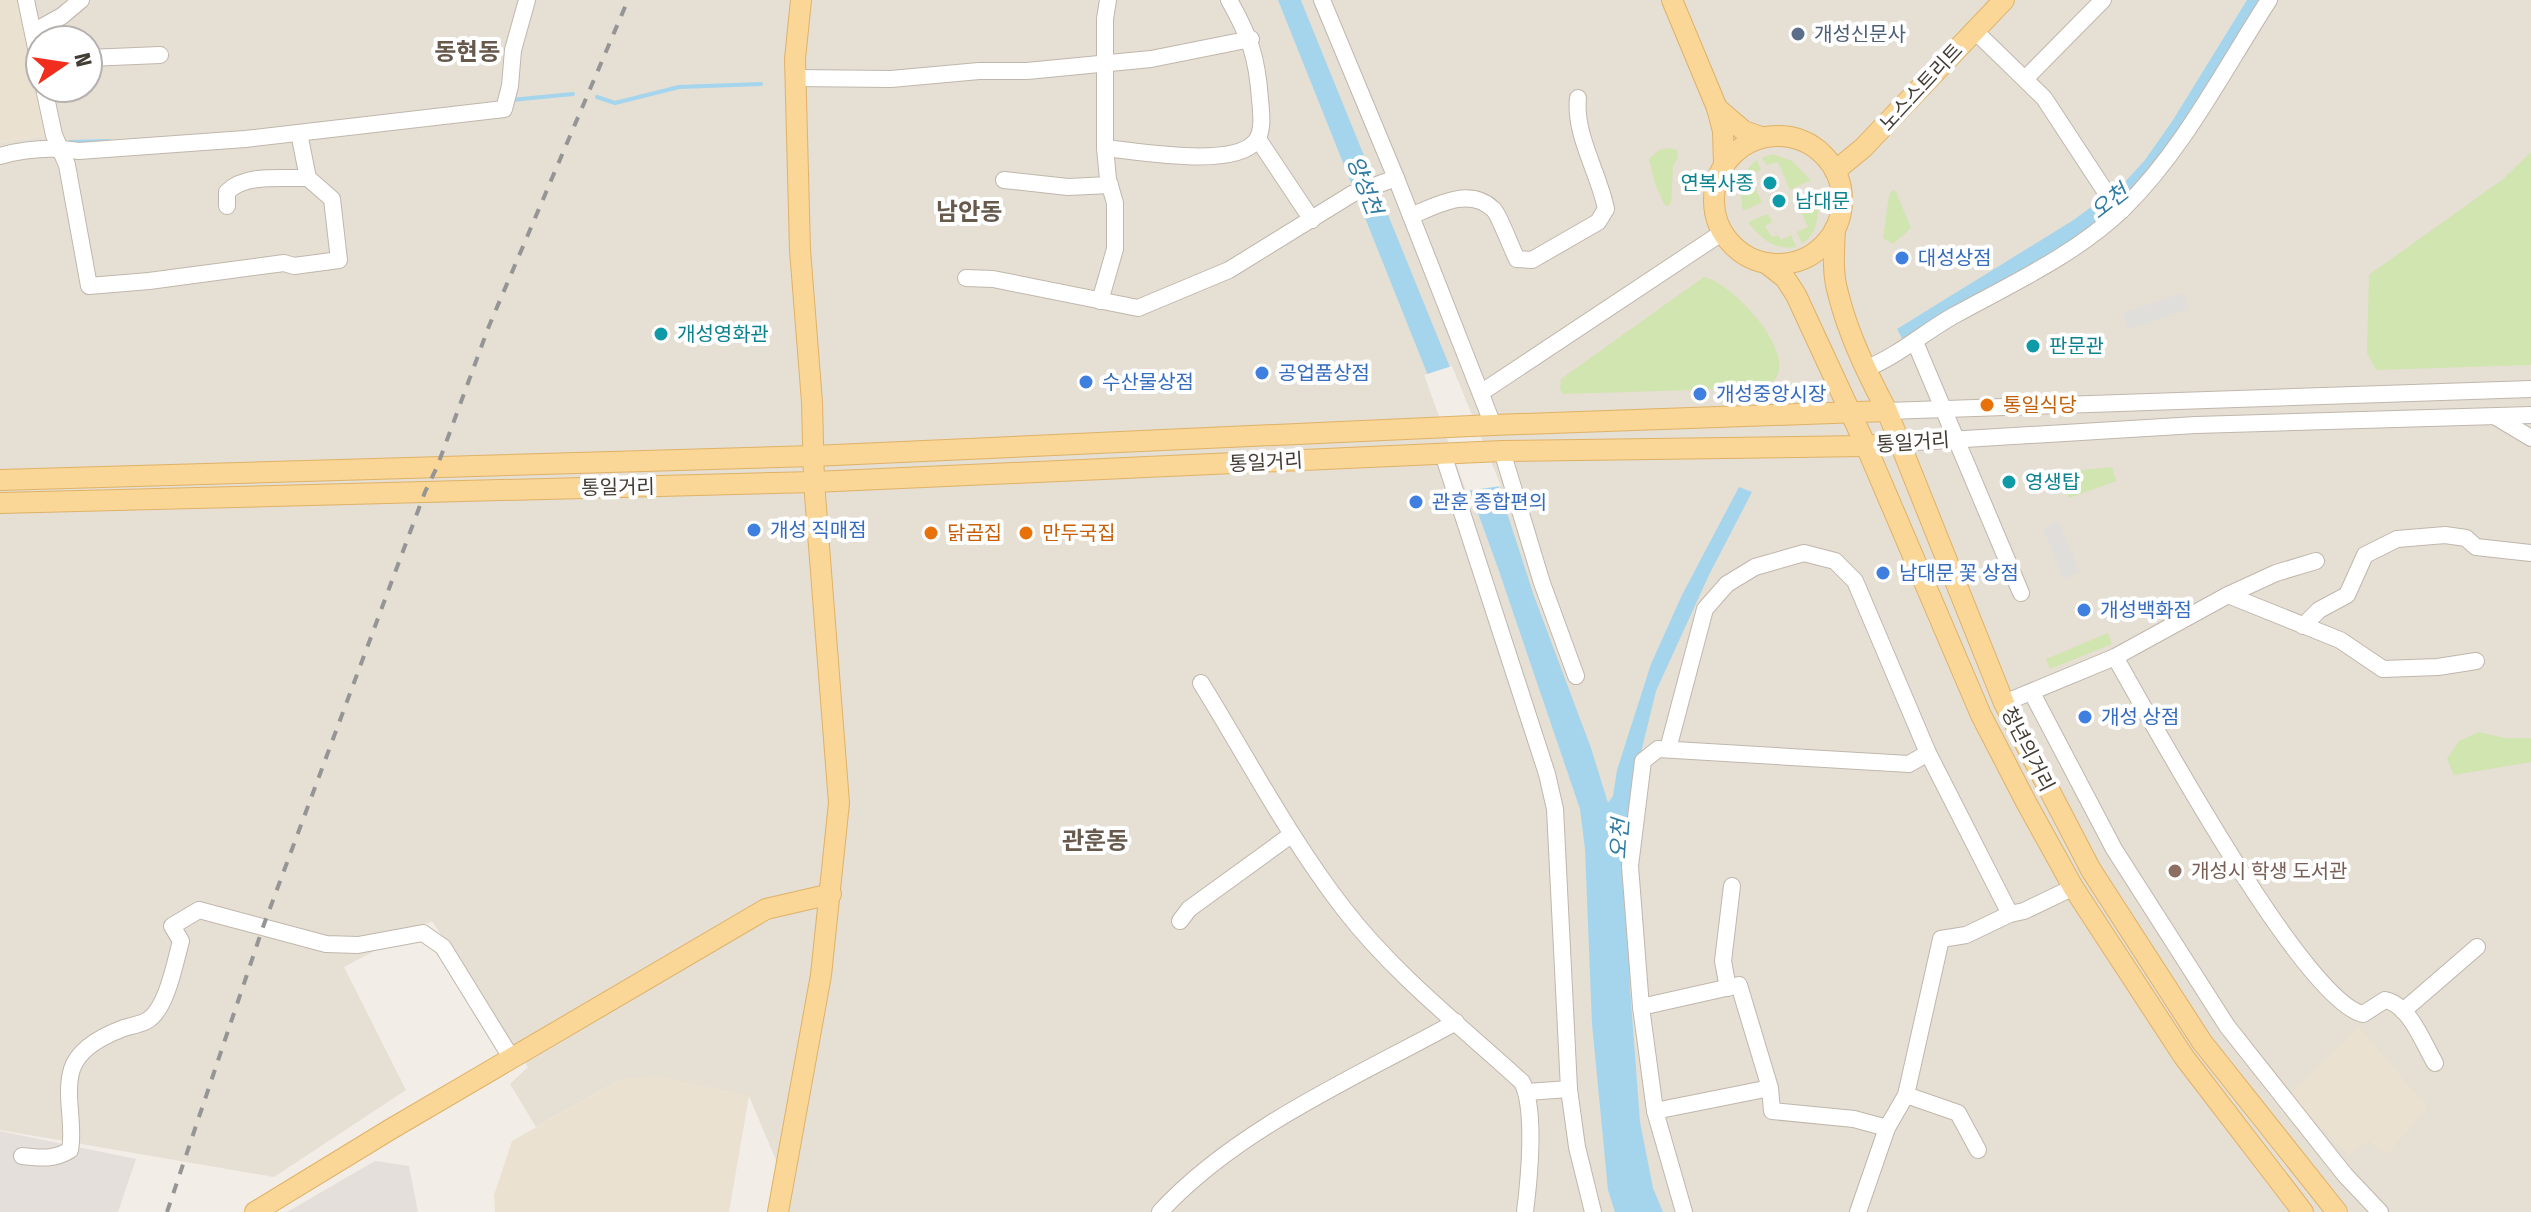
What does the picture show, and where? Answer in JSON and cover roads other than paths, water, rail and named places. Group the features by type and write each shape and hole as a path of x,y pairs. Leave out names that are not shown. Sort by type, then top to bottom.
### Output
{"main road":[{"path":"778,1212 821,975 839,803 800,250 795,59 801,0"},
{"path":"1672,0 1717,108 1723,131 1724,165"},
{"name":"노스스트리트","path":"1835,171 1863,148 2004,0"},
{"path":"1717,108 1744,131 1761,137"},
{"path":"1778,135 1812,145 1825,156 1835,171 1841,210 1835,229 1813,253 1798,261 1766,263 1741,252 1723,232 1716,216 1714,198 1717,181 1734,153 1761,137 1778,135"},
{"name":"청년의거리","path":"1835,229 1837,291 1865,369 1887,411 2004,703 2091,870 2202,1042 2337,1212"},
{"name":"청년의거리","path":"1766,263 1785,278 1796,295 1866,446 1981,715 2074,887 2184,1057 2303,1212"},
{"name":"통일거리","path":"0,480 813,456 1493,425 1887,411"},
{"name":"통일거리","path":"0,503 814,482 1502,451 1900,443"},
{"path":"255,1212 766,909 831,894"}],"street":[{"path":"26,0 31,24"},
{"path":"48,24 81,0"},
{"path":"0,156 59,143 79,151 245,139 504,109 513,50 527,0"},
{"path":"1100,301 1115,249 1115,203 1105,148 1105,19 1108,0"},
{"path":"1105,148 1207,158 1249,148 1258,139 1262,121 1251,39 1229,0"},
{"path":"1322,0 1389,181 1411,216 1493,425"},
{"path":"2026,78 2103,0"},
{"path":"1865,369 1885,361 1941,323 2070,250 2119,209 2155,175 2182,139 2269,0"},
{"path":"1974,30 2044,98 2119,209"},
{"path":"795,78 891,79 1106,63 1151,59 1251,39"},
{"path":"104,57 160,55"},
{"path":"1411,216 1457,198 1476,200 1494,209 1517,259 1532,260 1598,222 1606,209 1576,116 1578,98"},
{"path":"48,104 89,286 284,263 294,266 339,260 332,199 308,178 299,133"},
{"path":"1258,139 1312,220"},
{"path":"227,206 227,192 237,184 252,180 308,178"},
{"path":"1004,180 1068,187 1110,185"},
{"path":"966,278 1006,281 1138,308 1229,270 1352,194 1389,181"},
{"path":"1482,392 1723,232"},
{"path":"1915,342 2021,593"},
{"name":"통일거리","path":"1887,411 2531,389"},
{"name":"통일거리","path":"1900,443 2196,425 2531,415"},
{"path":"2494,416 2531,438"},
{"path":"1502,451 1542,583 1576,676"},
{"path":"1443,454 1538,744 1555,809 1569,1089 1577,1147 1593,1212"},
{"path":"2303,626 2319,610 2347,595 2365,555 2397,539 2445,535 2466,538 2476,547 2531,553"},
{"path":"1668,749 1705,609 1727,584 1755,567 1804,553 1835,561 1855,581 1928,753 2010,914"},
{"path":"2004,703 2115,657 2228,595 2276,573 2316,561"},
{"path":"2228,595 2340,640 2383,669 2438,667 2476,661"},
{"path":"2115,657 2235,864 2322,982 2355,1012 2363,1014 2385,1000 2393,1001 2409,1017 2435,1063"},
{"path":"1201,683 1291,835 1345,911 1397,967 1522,1082 1527,1092 1528,1183 1525,1212"},
{"path":"2032,693 2114,849 2227,1026 2345,1175 2380,1212"},
{"path":"1684,1212 1655,1111 1641,1007 1630,866 1643,761 1658,749 1909,764 1928,753"},
{"path":"1180,921 1189,909 1291,835"},
{"path":"1728,988 1723,961 1732,886"},
{"path":"1858,1212 1887,1128 1906,1095 1941,939 1966,935 2074,887"},
{"path":"22,1156 46,1159 59,1157 70,1150 73,1133 69,1095 72,1069 83,1052 111,1033 149,1020 164,999 181,941 172,926 199,910 326,944 358,945 423,933 443,947 512,1059"},
{"path":"2403,1011 2477,947"},
{"path":"1641,1007 1739,985 1770,1088 1772,1111 1854,1119 1887,1128"},
{"path":"1160,1212 1214,1164 1283,1115 1456,1022"},
{"path":"1655,1111 1770,1088"},
{"path":"1527,1092 1569,1089"},
{"path":"1906,1095 1958,1113 1978,1150"}],"water":[{"path":"1278,0 1301,0 1499,488 1608,803 1613,796 1617,770 1651,664 1682,595 1739,487 1752,492 1709,575 1656,691 1637,769 1626,856 1630,988 1640,1122 1653,1188 1663,1212 1615,1212 1608,1190 1592,1024 1585,849 1580,809 1498,568 1427,373"},
{"name":"오천","path":"2247,0 2261,0 2153,168 2111,210 2067,244 1904,342 1897,329 2072,221 2124,183 2145,160 2173,120"}],"waterway":[{"path":"597,97 615,103 679,87 761,84"},
{"path":"511,100 573,94"},
{"path":"70,142 109,141"}],"railway":[{"path":"167,1212 263,927 425,492 489,326 628,0"}],"place":[{"name":"개성신문사","path":"1798,34"},
{"name":"연복사종","path":"1770,183"},
{"name":"남대문","path":"1779,201"},
{"name":"대성상점","path":"1902,258"},
{"name":"개성영화관","path":"661,334"},
{"name":"판문관","path":"2033,346"},
{"name":"공업품상점","path":"1262,373"},
{"name":"수산물상점","path":"1086,382"},
{"name":"개성중앙시장","path":"1700,394"},
{"name":"통일식당","path":"1987,405"},
{"name":"영생탑","path":"2009,482"},
{"name":"관훈 종합편의","path":"1416,502"},
{"name":"개성 직매점","path":"754,530"},
{"name":"닭곰집","path":"931,533"},
{"name":"만두국집","path":"1026,533"},
{"name":"남대문 꽃 상점","path":"1883,573"},
{"name":"개성백화점","path":"2084,610"},
{"name":"개성 상점","path":"2085,717"},
{"name":"개성시 학생 도서관","path":"2175,871"}],"district":[{"name":"동현동","path":"467,52"},
{"name":"남안동","path":"969,212"},
{"name":"관훈동","path":"1095,841"}],"water label":[{"name":"양성천","path":"1365,185"}]}
